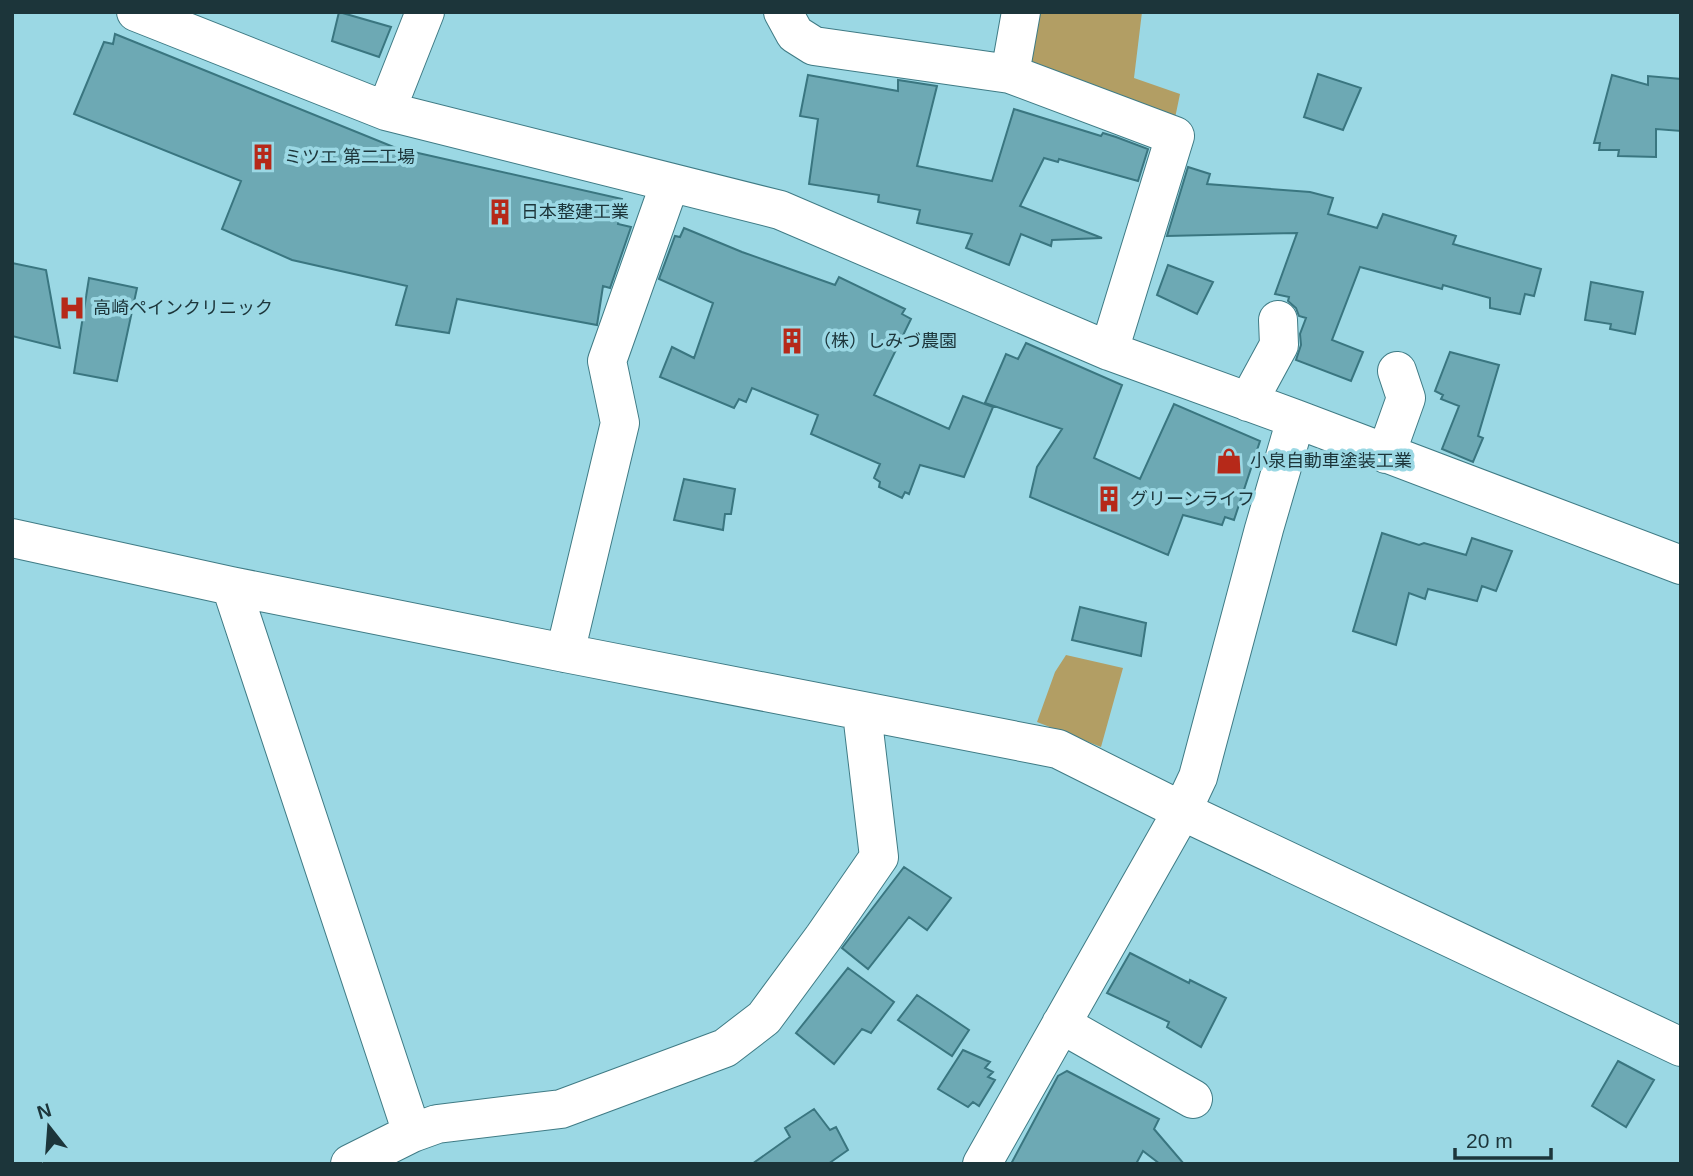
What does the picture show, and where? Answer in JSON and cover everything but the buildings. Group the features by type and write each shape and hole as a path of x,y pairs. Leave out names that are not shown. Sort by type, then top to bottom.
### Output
{"street":[{"path":"136,12 386,111 780,210 1109,351 1681,565"},
{"path":"386,111 425,12"},
{"path":"783,12 795,34 814,46 1010,74 1175,136 1109,351"},
{"path":"1010,74 1021,12"},
{"path":"565,653 620,423 607,361 670,183"},
{"path":"1248,402 1279,345 1278,320"},
{"path":"1386,454 1406,398 1397,371"},
{"path":"982,1164 1182,811 1198,777 1296,419"},
{"path":"12,538 231,586 862,713 1058,749 1182,811 1681,1046"},
{"path":"231,586 412,1133"},
{"path":"350,1164 412,1133 437,1124 561,1109 725,1048 764,1018 879,857 862,713"},
{"path":"1061,1024 1193,1099"}],"shaded area":[{"path":"1035,12 1142,12 1134,78 1180,94 1175,118 1027,65"},
{"path":"1066,655 1123,668 1101,747 1037,722 1055,672"}],"place":[{"name":"ミツエ 第二工場","path":"263,157"},
{"name":"日本整建工業","path":"500,212"},
{"name":"高崎ペインクリニック","path":"72,308"},
{"name":"（株）しみづ農園","path":"792,341"},
{"name":"小泉自動車塗装工業","path":"1229,461"},
{"name":"グリーンライフ","path":"1109,499"}]}
